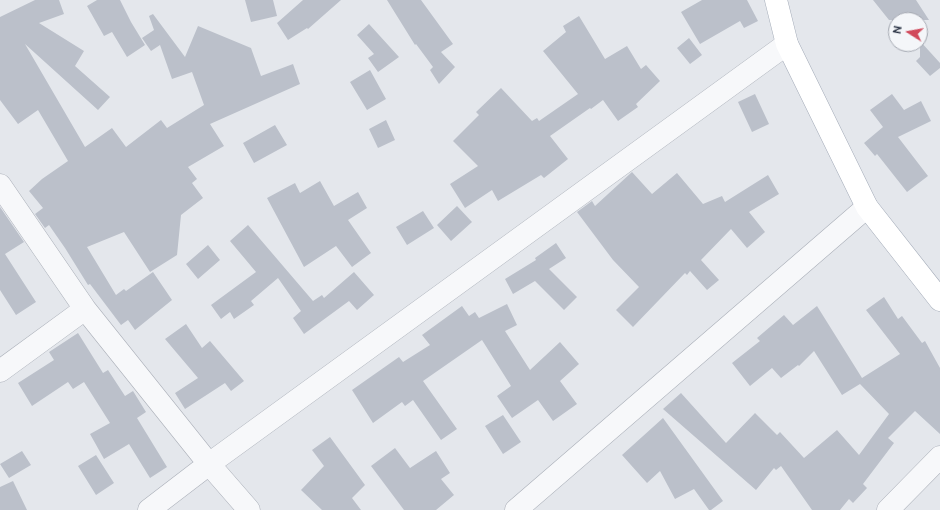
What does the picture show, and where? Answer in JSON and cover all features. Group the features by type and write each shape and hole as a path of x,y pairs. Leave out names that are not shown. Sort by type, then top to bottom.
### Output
{"main road":[{"path":"776,0 787,44 867,206 940,300"}],"street":[{"path":"149,510 209,464 787,44"},
{"path":"0,184 85,309 209,464 249,510"},
{"path":"516,510 867,206"},
{"path":"0,371 85,309"},
{"path":"888,510 940,457"}],"building":[{"path":"35,0 59,0 64,14 39,23 84,51 75,66 110,97 98,110 25,44 85,147 112,128 126,147 161,120 167,128 204,105 192,72 172,79 160,45 151,51 142,38 154,30 149,16 153,14 185,57 198,26 251,48 261,76 293,64 300,84 210,124 224,146 188,167 197,179 192,183 203,198 181,215 177,255 150,272 124,232 87,247 116,295 124,289 126,291 153,272 172,300 135,330 128,320 121,325 90,284 88,285 49,225 45,228 35,214 43,208 29,191 42,179 68,161 38,110 18,124 0,100 0,17"},
{"path":"97,0 120,0 145,45 127,57 112,32 104,36 87,6"},
{"path":"245,0 273,0 277,16 251,22"},
{"path":"303,0 341,0 308,29 307,28 288,40 277,23"},
{"path":"387,0 421,0 453,44 441,52 455,67 439,84 430,70 433,67 416,44 415,45"},
{"path":"702,0 747,0 758,21 744,28 740,21 700,44 681,12"},
{"path":"873,0 916,0 924,12 888,12 888,19"},
{"path":"579,16 605,59 627,46 641,69 646,65 660,81 636,104 638,107 618,121 603,100 550,136 568,159 544,178 541,175 498,201 492,190 465,208 450,184 478,166 453,141 479,115 476,112 501,88 532,121 537,118 539,121 578,94 543,51 566,32 563,26"},
{"path":"369,24 399,57 378,72 368,58 374,54 357,35"},
{"path":"689,38 702,55 690,64 677,48"},
{"path":"928,50 940,63 940,68 930,76 916,61 920,57 920,52 928,52"},
{"path":"370,70 386,99 367,110 350,82"},
{"path":"755,94 769,124 752,132 738,102"},
{"path":"892,94 904,110 921,101 931,121 898,137 928,176 907,192 877,154 875,156 864,143 883,127 870,110"},
{"path":"386,120 395,140 378,148 369,129"},
{"path":"275,125 287,145 254,163 243,143"},
{"path":"632,172 652,194 677,173 703,204 722,196 725,202 768,175 779,194 749,212 765,232 747,248 731,229 701,260 719,280 707,290 690,271 687,275 685,273 633,327 616,310 639,287 613,260 577,212 592,201 595,206"},
{"path":"320,181 334,206 358,192 367,208 348,220 371,253 352,267 336,246 304,267 267,198 295,183 300,193"},
{"path":"457,206 472,222 451,241 437,225"},
{"path":"0,207 24,242 5,254 36,302 16,315 0,290"},
{"path":"423,211 434,228 407,245 396,227"},
{"path":"248,225 313,301 322,295 324,298 354,272 374,295 357,310 349,301 304,334 293,318 301,311 278,278 251,301 254,305 234,319 230,312 221,319 211,305 256,272 230,241"},
{"path":"556,243 566,258 549,269 577,297 564,310 535,281 513,294 505,279 536,260 535,258"},
{"path":"208,245 220,260 198,279 186,264"},
{"path":"884,297 898,319 902,316 922,343 925,341 940,368 940,434 915,411 888,438 894,443 863,484 867,488 853,503 849,499 840,510 812,510 781,466 776,470 774,468 756,490 663,409 681,393 726,443 755,413 777,435 780,432 804,458 837,430 859,455 889,414 860,384 842,395 814,351 799,366 798,365 781,378 772,368 750,386 732,363 760,341 757,338 784,315 793,325 817,306 862,378 900,354 866,310"},
{"path":"507,304 517,325 505,331 530,370 560,342 579,364 560,381 577,404 553,421 538,400 512,418 497,396 511,386 482,340 423,381 457,429 441,440 413,400 405,406 402,402 373,423 352,390 399,357 403,362 430,345 422,335 462,306 469,316 475,312 479,318"},
{"path":"186,324 202,348 210,341 244,381 231,391 225,383 185,409 175,393 198,378 165,339"},
{"path":"78,333 103,373 108,370 125,396 133,391 146,412 137,418 167,467 150,478 129,444 104,459 90,434 110,423 84,382 73,389 68,382 32,406 18,383 54,360 49,352"},
{"path":"503,415 521,442 503,454 485,426"},
{"path":"663,418 723,501 711,510 709,510 694,489 675,499 660,471 647,483 622,455"},
{"path":"330,437 365,485 352,498 361,510 322,510 301,490 324,466 312,450"},
{"path":"395,448 410,468 436,451 450,473 441,479 454,495 436,510 404,510 371,466"},
{"path":"22,451 31,465 9,478 0,464"},
{"path":"96,455 114,483 96,495 78,466"},
{"path":"13,481 27,510 0,510 0,487"}]}
